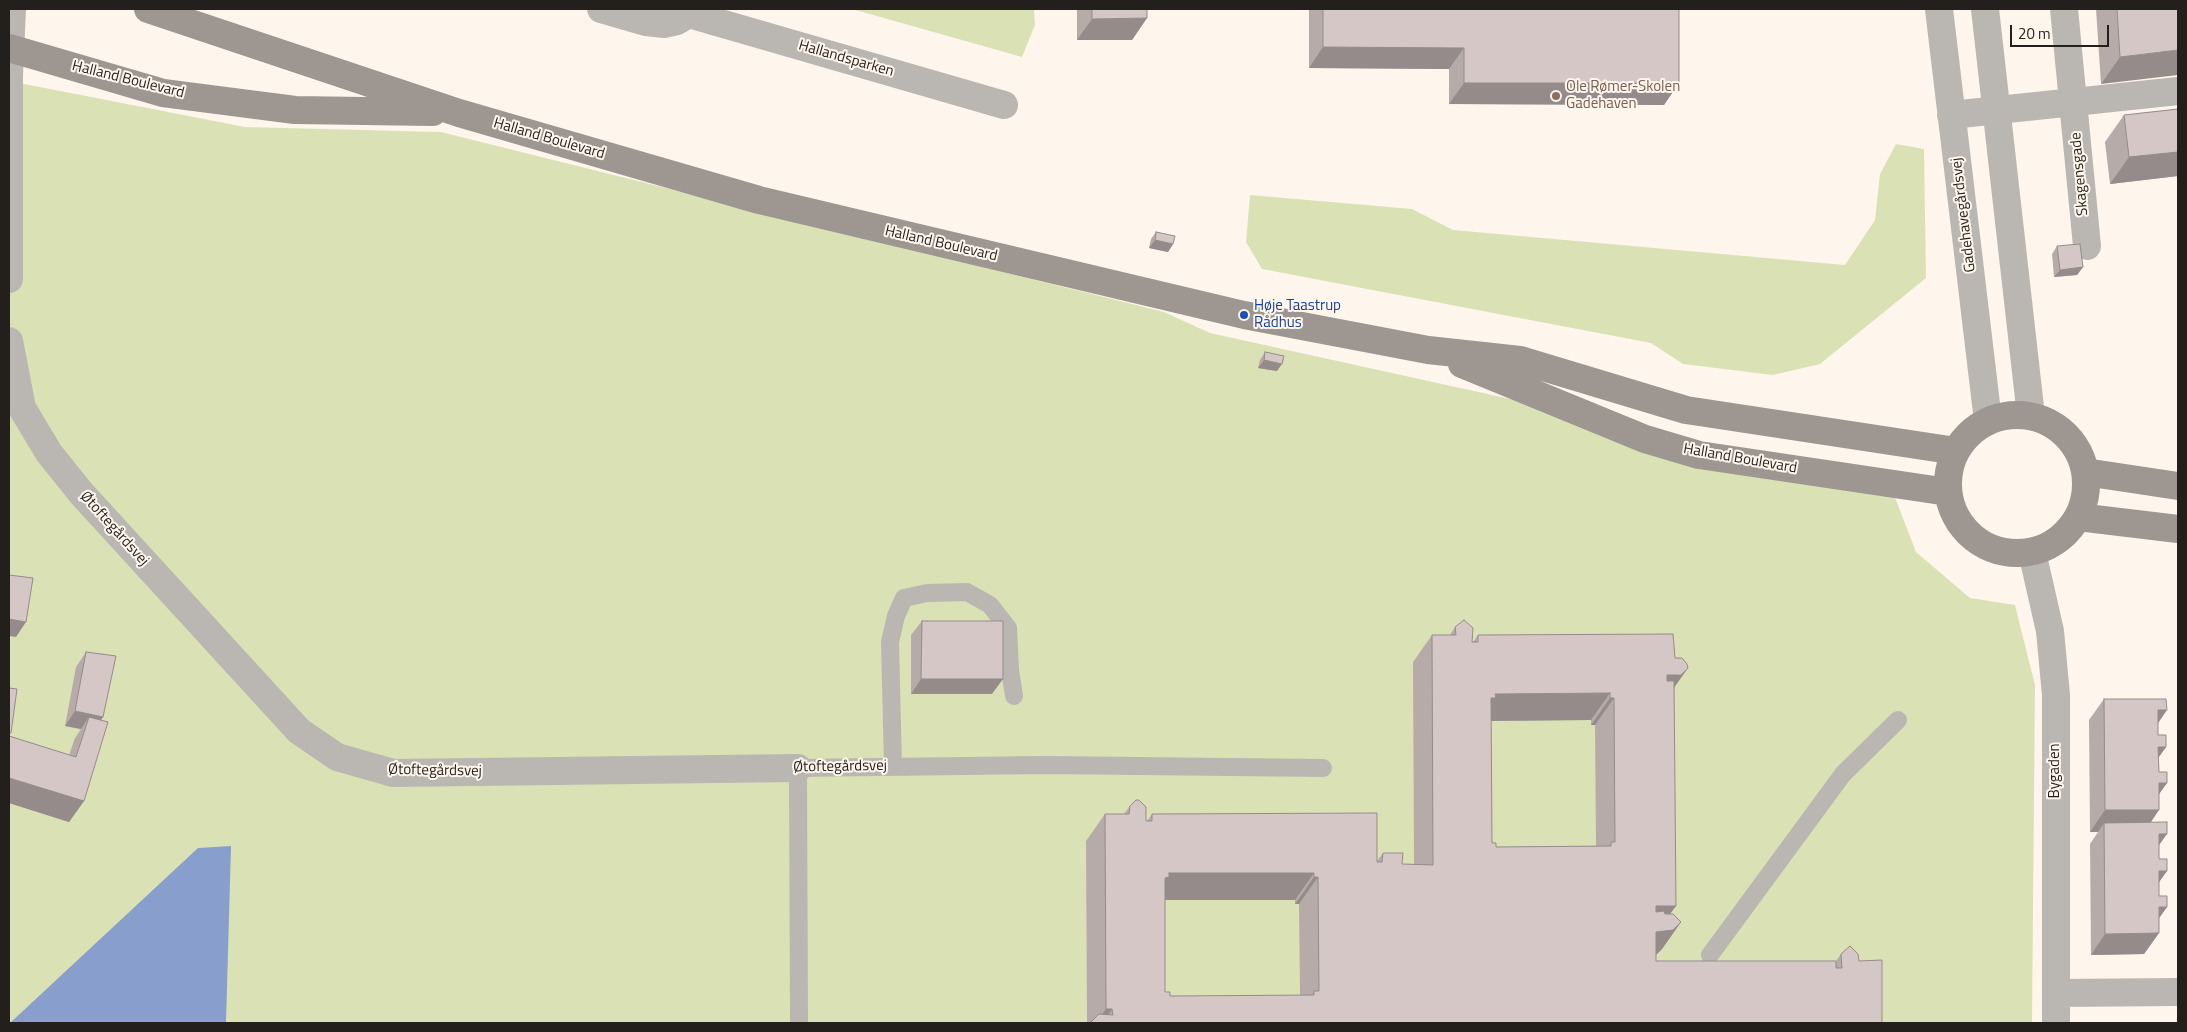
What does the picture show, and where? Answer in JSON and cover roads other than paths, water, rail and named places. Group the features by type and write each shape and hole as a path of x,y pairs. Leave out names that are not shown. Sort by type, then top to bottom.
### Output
{"street":[{"path":"9,279 10,49 12,9"},
{"name":"Halland Boulevard","path":"148,9 459,113 759,200 1175,300 1428,350 1520,360 1686,410 1956,451"},
{"name":"Hallandsparken","path":"601,9 654,23 678,21 690,11 1004,105"},
{"name":"Gadehavegårdsvej","path":"1939,9 1988,421"},
{"path":"1985,9 2031,416"},
{"name":"Skagensgade","path":"2064,9 2086,246"},
{"name":"Halland Boulevard","path":"10,49 163,93 295,110 459,113"},
{"path":"1952,115 2178,91"},
{"name":"Øtoftegårdsvej","path":"9,341 22,408 49,453 76,487 299,731 336,757 393,773 798,768"},
{"name":"Halland Boulevard","path":"1428,350 1543,395 1645,438 1699,454 1948,492"},
{"path":"2009,415 2031,416 2050,423 2066,435 2079,452 2085,472 2086,495 2078,517 2059,540 2032,552 2004,552 1978,541 1964,528 1954,511 1948,492 1951,464 1956,451 1970,434 1988,421 2009,415"},
{"path":"2085,472 2178,486"},
{"path":"2078,517 2178,529"},
{"name":"Bygaden","path":"2032,552 2050,631 2056,695 2056,1023"},
{"path":"2056,993 2178,992"}],"lane":[{"path":"893,766 890,642 896,616 904,598 926,593 967,592 990,605 1008,628 1010,670 1014,696"},
{"path":"1710,955 1843,774 1898,720"},
{"name":"Øtoftegårdsvej","path":"798,768 1046,765 1323,768"},
{"path":"798,768 799,1023"}],"water":[{"path":"231,846 226,1023 10,1023 198,848"}],"place":[{"name":"Ole Rømer-Skolen Gadehaven","path":"1556,96"},
{"name":"Høje Taastrup Rådhus","path":"1244,315"}]}
